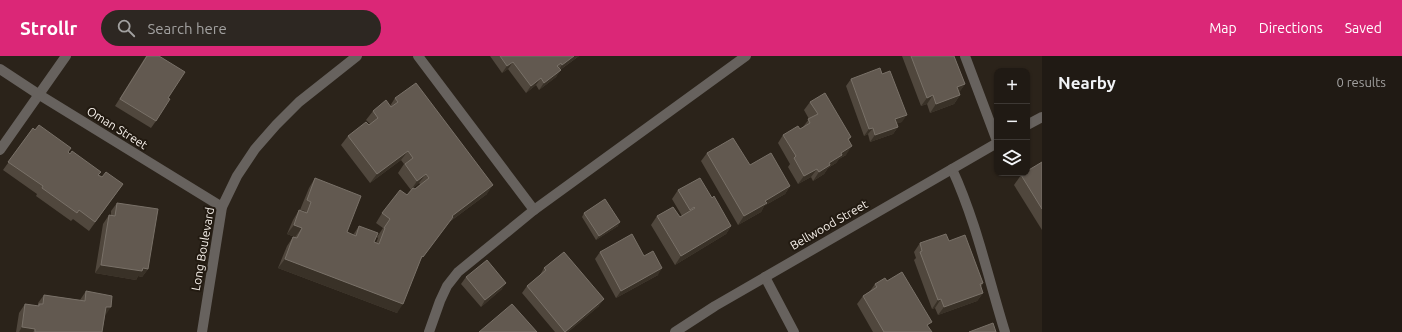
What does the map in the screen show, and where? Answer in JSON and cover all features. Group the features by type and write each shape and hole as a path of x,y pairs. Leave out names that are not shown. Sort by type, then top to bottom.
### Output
{"street":[{"path":"0,150 66,56"},
{"name":"Long Boulevard","path":"202,332 222,207 237,176 255,149 298,102 357,56"},
{"path":"418,56 534,210"},
{"path":"429,332 440,301 458,272 534,210 746,56"},
{"path":"965,56 996,140"},
{"name":"Oman Street","path":"0,69 222,207"},
{"path":"1030,124 1042,117"},
{"name":"Bellwood Street","path":"675,332 715,306 994,144"},
{"path":"952,169 960,186 975,228 1005,332"},
{"path":"765,278 794,332"}],"building":[{"path":"147,56 159,56 185,72 168,98 170,99 156,121 120,99"},
{"path":"500,56 574,56 562,65 561,63 557,66 561,70 544,83 541,78 531,86 513,62 507,66"},
{"path":"911,56 954,56 965,84 957,87 960,95 936,104 933,95 927,98"},
{"path":"880,68 882,74 890,71 907,115 895,119 898,127 875,135 873,128 869,129 851,79"},
{"path":"416,83 493,185 452,216 453,217 423,257 422,256 403,304 285,259 293,237 297,238 302,228 294,225 299,210 307,213 311,202 307,200 315,178 361,196 347,232 356,236 359,226 378,233 374,242 379,244 384,228 390,219 382,213 400,190 407,195 413,188 415,189 429,178 426,174 417,181 405,164 413,158 408,151 377,174 348,136 366,122 369,125 378,118 373,111 386,100 391,107 398,102 395,98"},
{"path":"825,93 851,137 848,139 852,146 841,153 842,155 829,163 830,165 819,172 817,169 804,176 794,158 796,156 783,135 798,126 800,129 810,123 808,119 818,114 810,102"},
{"path":"39,125 71,148 68,152 70,154 72,151 101,172 98,175 102,177 106,172 123,184 95,222 79,210 77,213 42,188 43,186 8,162 33,128 35,130"},
{"path":"733,138 750,165 771,153 790,186 765,201 767,203 744,216 707,153"},
{"path":"1042,162 1042,209 1022,176 1030,176 1030,169"},
{"path":"700,178 712,198 714,196 731,226 681,256 657,216 673,207 680,217 695,208 694,207 690,210 678,190"},
{"path":"605,199 620,222 599,236 584,213"},
{"path":"117,203 158,209 148,269 143,268 142,271 101,265 109,215 115,216"},
{"path":"632,234 644,256 653,251 662,268 621,291 600,252"},
{"path":"946,234 949,241 965,235 983,283 980,284 983,293 944,307 941,299 938,300 920,252 922,251 920,243"},
{"path":"564,252 604,299 565,332 527,286 546,270 544,268"},
{"path":"487,260 506,283 485,300 466,277"},
{"path":"902,272 932,322 927,325 932,332 884,332 863,296 877,287 875,284 885,278 887,281"},
{"path":"86,291 112,296 111,307 106,307 102,332 35,332 35,329 22,327 25,304 39,306 39,304 43,304 44,295 85,301"},
{"path":"512,304 537,332 479,332"},
{"path":"993,323 996,332 969,332"}]}
